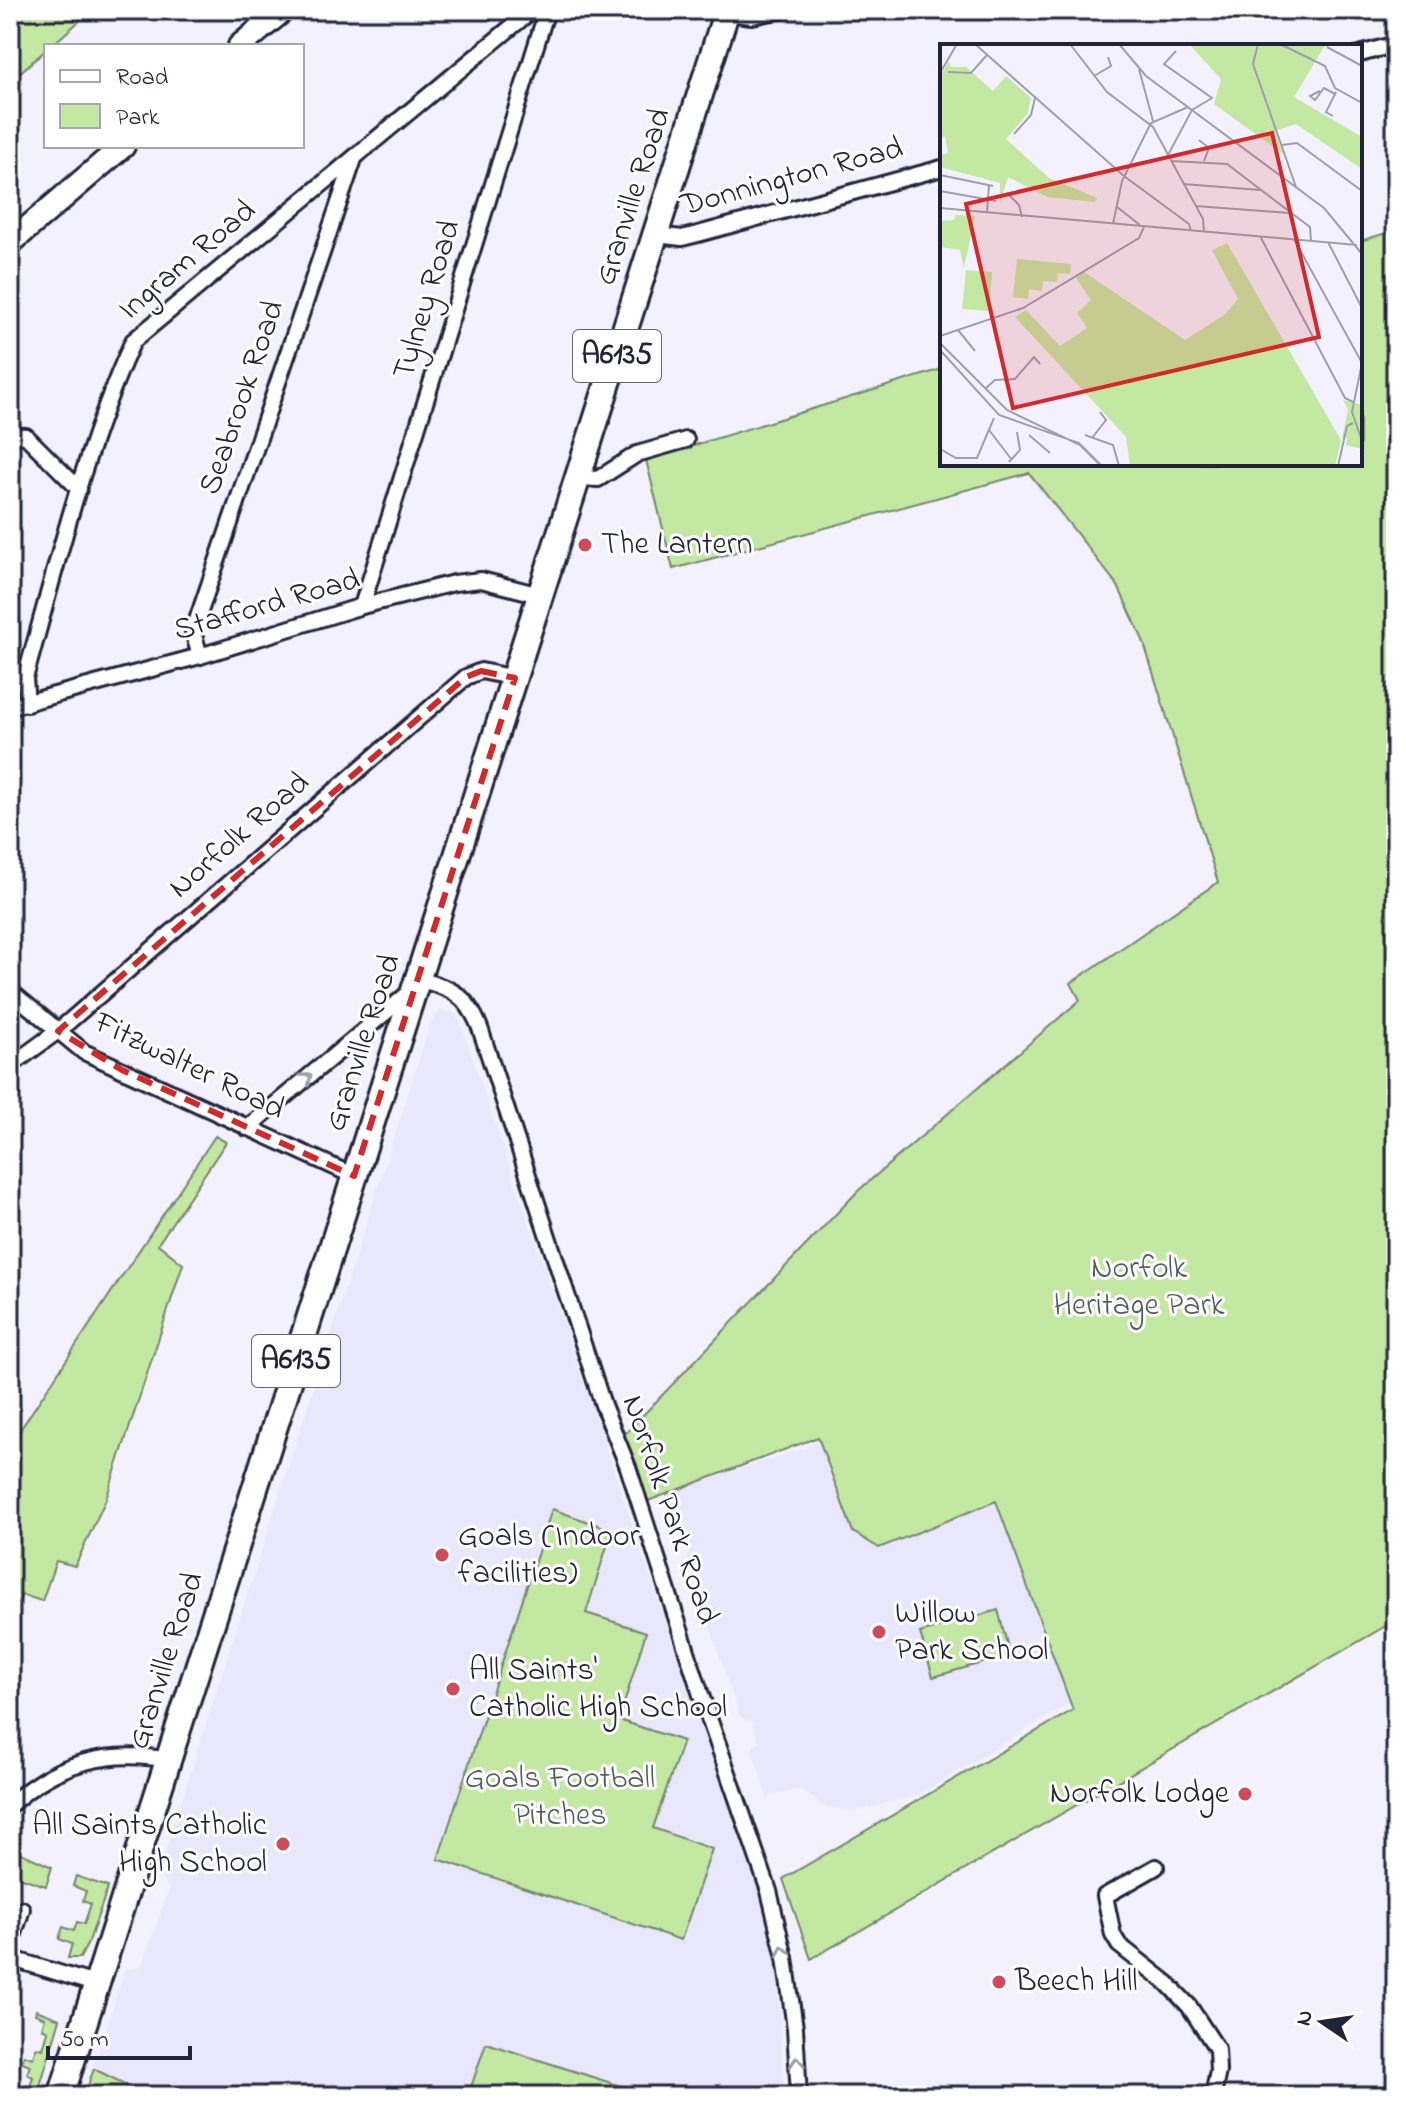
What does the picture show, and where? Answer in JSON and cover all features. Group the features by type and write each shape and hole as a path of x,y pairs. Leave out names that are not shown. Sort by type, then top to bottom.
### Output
{"main road":[{"path":"242,44 283,10"},
{"name":"Granville Road","path":"61,2096 727,12"},
{"path":"10,243 121,148"}],"street":[{"name":"Ingram Road","path":"27,704 25,678 79,489 113,384 133,341 532,10"},
{"name":"Tylney Road","path":"362,606 547,10"},
{"path":"727,12 752,16 782,10"},
{"path":"1362,53 1396,44"},
{"name":"Seabrook Road","path":"200,656 193,632 354,159"},
{"name":"Donnington Road","path":"656,235 682,238 940,169"},
{"path":"10,435 26,436 79,489"},
{"path":"579,478 598,479 637,454 686,440"},
{"name":"Stafford Road","path":"10,707 200,656 362,606 469,580 493,582 540,595"},
{"name":"Norfolk Road","path":"10,1066 58,1031 466,677 481,671 515,678"},
{"path":"247,1128 417,983"},
{"name":"Norfolk Park Road","path":"417,983 459,994 474,1013 769,1891 785,1958 795,2028 799,2096"},
{"name":"Fitzwalter Road","path":"10,991 84,1052 354,1176"},
{"path":"10,1805 31,1786 84,1760 126,1754 170,1760"},
{"path":"1156,1867 1105,1896 1113,1935 1127,1953 1167,1983 1189,2006 1217,2049 1218,2071 1213,2096"},
{"path":"10,1946 22,1909"},
{"path":"10,1958 98,1985"}],"highlighted area":[{"path":"481,671 515,678 354,1176 122,1070 58,1031 466,677"}],"shaded area":[{"name":"All Saints' Catholic High School","path":"440,1011 452,1012 460,1022 753,1878 761,1885 771,1923 777,1974 784,2096 84,2096 125,1970 142,1966 169,1889 158,1874 430,1025"},
{"name":"Willow Park School","path":"959,1386 1072,1702 918,1795 853,1812 824,1806 800,1789 767,1797 753,1753 753,1747 759,1742 752,1721 740,1716 688,1561 683,1525 673,1519 665,1494 799,1450"}],"green space":[{"path":"10,10 92,10 53,44 44,44 44,52 10,81"},
{"name":"Norfolk Heritage Park","path":"1396,230 1396,1620 811,1959 783,1879 1073,1710 996,1501 879,1548 853,1532 818,1437 648,1501 623,1436 859,1190 1080,1000 1071,983 1218,882 1143,640 1118,586 1029,473 673,569 646,460 940,370 940,466 1362,466 1362,240"},
{"path":"215,1136 226,1142 158,1244 183,1264 106,1499 75,1566 56,1561 42,1601 22,1595 10,1619 10,1445"},
{"name":"Goals Football Pitches","path":"552,1509 612,1530 586,1613 646,1632 619,1720 683,1741 653,1828 712,1849 681,1940 438,1859"},
{"path":"998,1610 1010,1655 933,1677 920,1633"},
{"path":"10,1848 52,1867 46,1886 10,1874"},
{"path":"76,1876 108,1887 80,1958 68,1958 72,1944 59,1939 63,1927 74,1931 77,1922 84,1924 91,1904 83,1901 86,1891 73,1886"},
{"path":"36,2010 60,2019 37,2096 27,2096 33,2077 27,2074 30,2065 22,2062 24,2055 33,2058 36,2047 43,2049 48,2031 42,2028 45,2018 35,2014"},
{"path":"486,2043 652,2096 468,2096"},
{"path":"94,2069 149,2096 84,2096"}],"place":[{"name":"The Lantern","path":"585,545"},
{"name":"Goals (Indoor facilities)","path":"442,1555"},
{"name":"Willow Park School","path":"879,1632"},
{"name":"All Saints' Catholic High School","path":"453,1689"},
{"name":"Norfolk Lodge","path":"1245,1794"},
{"name":"All Saints Catholic High School","path":"283,1844"},
{"name":"Beech Hill","path":"999,1982"}]}
